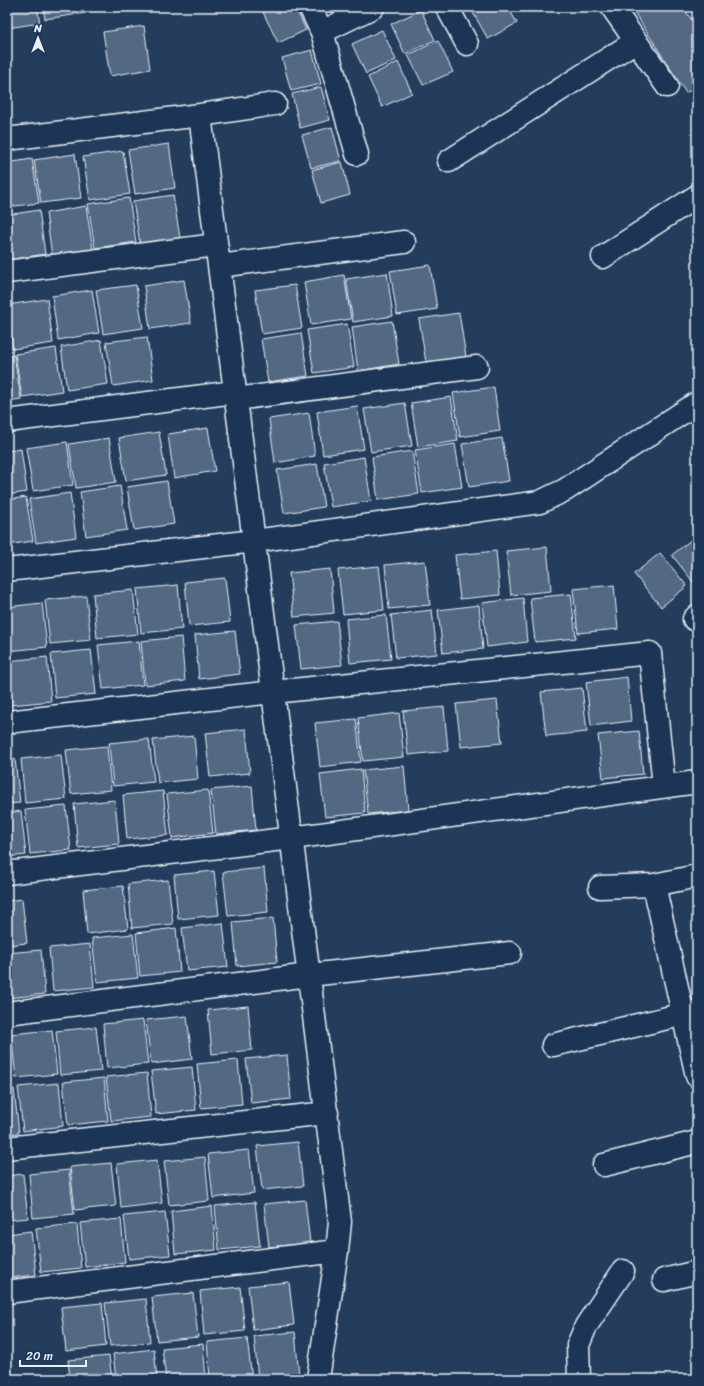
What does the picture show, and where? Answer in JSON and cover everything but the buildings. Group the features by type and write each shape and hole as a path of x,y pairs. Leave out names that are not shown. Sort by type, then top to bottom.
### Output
{"street":[{"path":"310,7 322,32 357,154"},
{"path":"322,32 373,7"},
{"path":"447,7 467,44"},
{"path":"612,7 666,86"},
{"path":"449,161 636,41"},
{"path":"7,139 275,104"},
{"path":"200,115 340,1222 318,1379"},
{"path":"603,257 697,196"},
{"path":"219,266 404,242"},
{"path":"7,272 216,244"},
{"path":"7,421 477,367"},
{"path":"7,570 254,541 540,502 565,490 697,403"},
{"path":"7,722 273,692 650,653 664,786"},
{"path":"7,873 292,838 697,782"},
{"path":"600,886 654,885 697,876"},
{"path":"654,885 690,1013 697,1076"},
{"path":"7,1013 309,975 510,953"},
{"path":"553,1044 690,1013"},
{"path":"7,1148 327,1113"},
{"path":"604,1165 697,1142"},
{"path":"7,1292 337,1251"},
{"path":"579,1379 578,1345 586,1326 623,1271"},
{"path":"664,1280 697,1272"}]}
